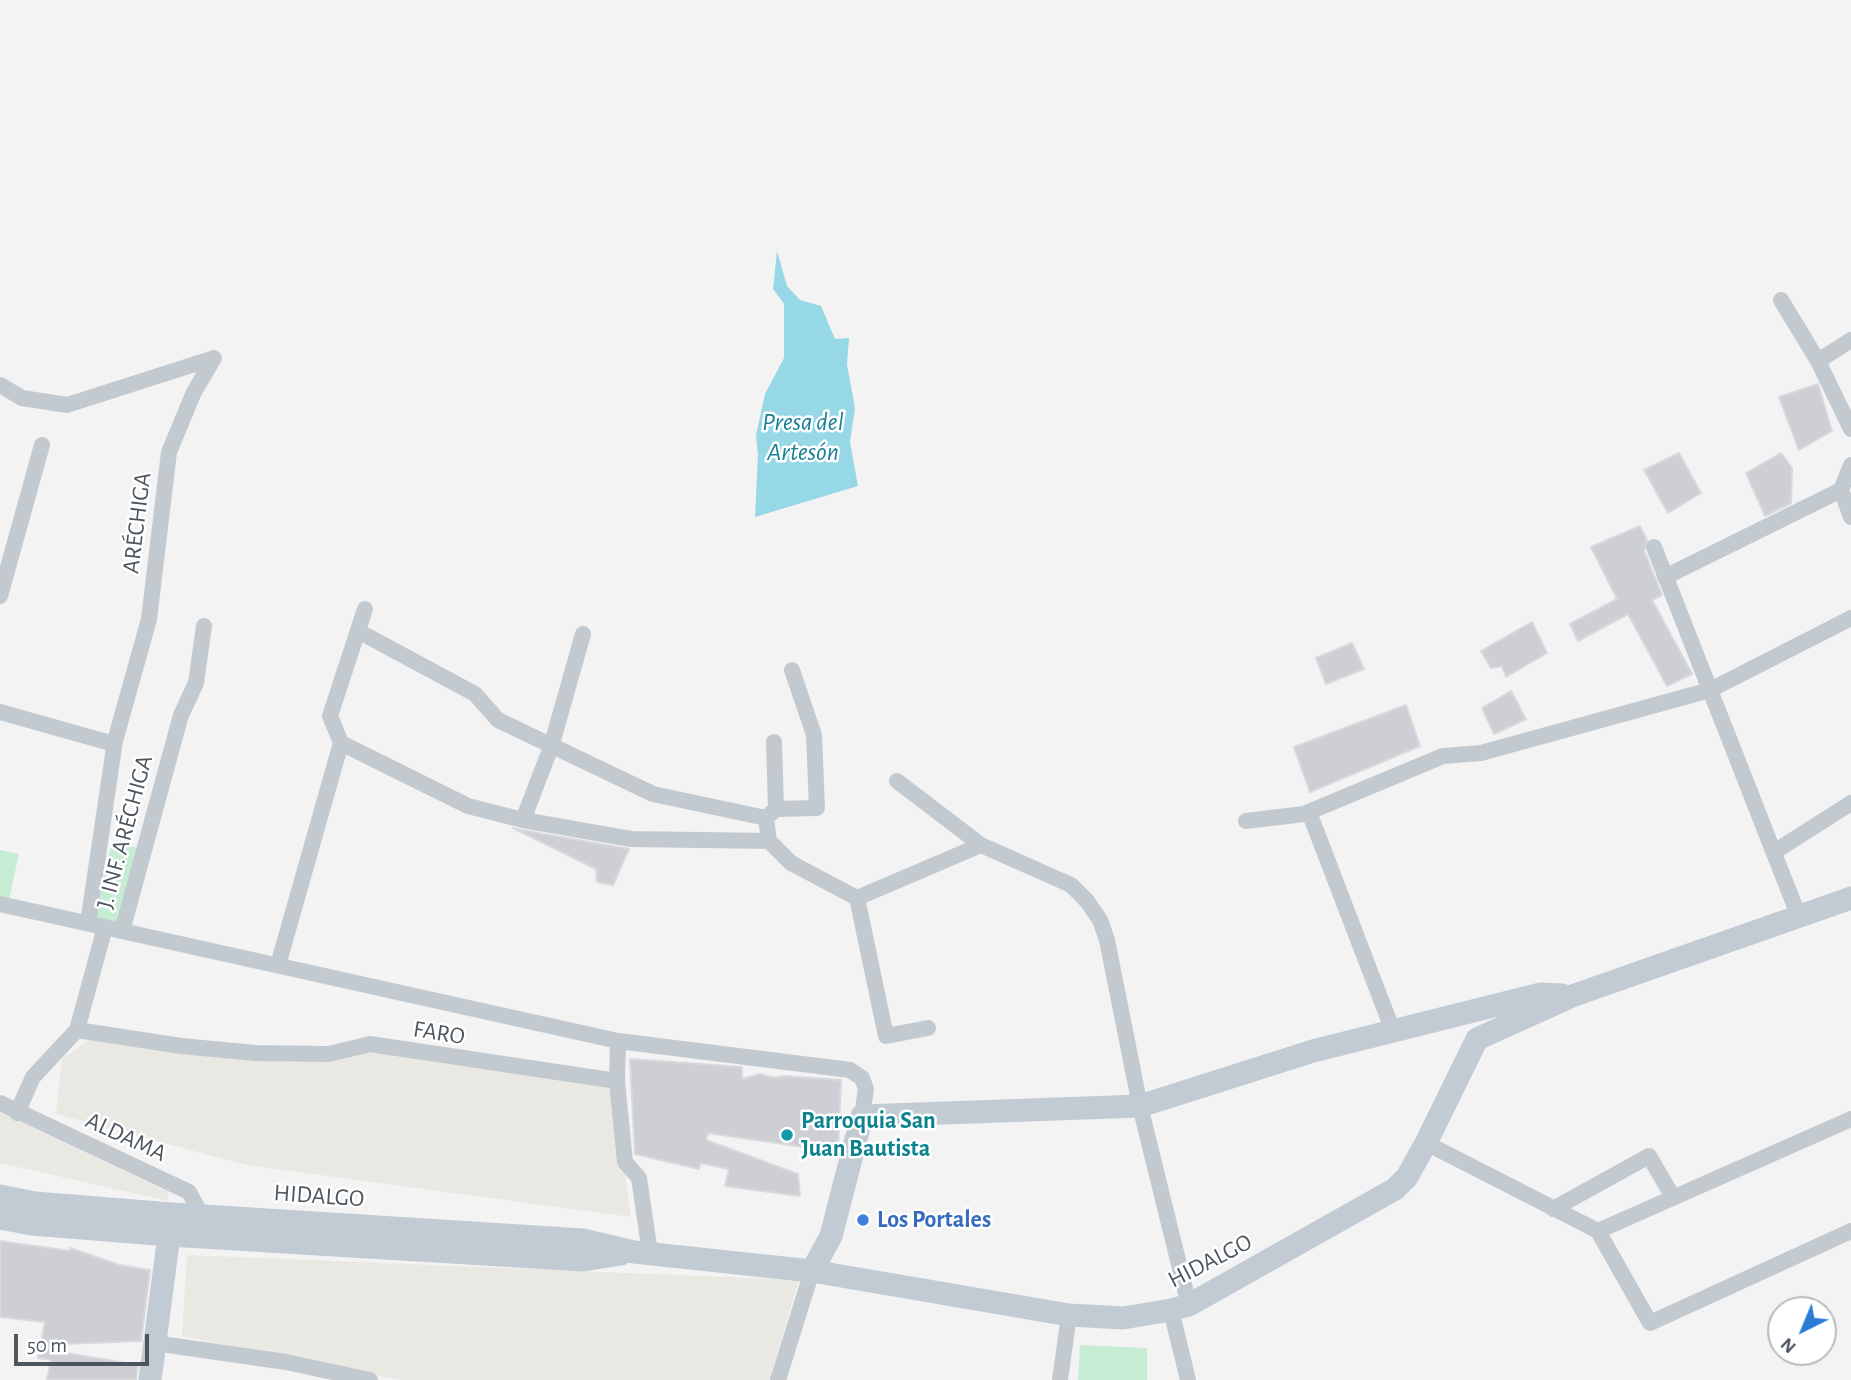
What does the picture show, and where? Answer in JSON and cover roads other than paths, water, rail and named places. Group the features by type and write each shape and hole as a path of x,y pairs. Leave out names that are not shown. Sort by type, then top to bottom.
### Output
{"main road":[{"path":"1464,1014 1477,1039 1572,996 1851,898"},
{"path":"812,1271 831,1236 862,1116 1140,1106 1313,1051 1541,994 1572,996"},
{"name":"HIDALGO","path":"0,1218 32,1224 206,1225 583,1240 642,1253 812,1271 1069,1315 1123,1318 1180,1307 1395,1189 1407,1177 1426,1143 1477,1039"},
{"name":"HIDALGO","path":"0,1196 171,1225"},
{"path":"150,1380 171,1225"}],"street":[{"path":"1781,300 1818,361 1851,429"},
{"path":"1818,361 1851,340"},
{"name":"ARÉCHIGA","path":"0,385 22,398 67,405 214,358 194,392 169,452 149,619 114,744 88,923"},
{"path":"0,596 42,445"},
{"path":"1665,577 1841,490 1851,465"},
{"path":"1841,490 1851,517"},
{"path":"1654,547 1799,917"},
{"path":"278,965 341,743 330,716 365,609"},
{"path":"1246,821 1309,811 1443,756 1481,753 1710,690 1851,618"},
{"name":"J. INF. ARÉCHIGA","path":"0,904 122,931 181,715 197,683 204,626"},
{"path":"358,631 475,694 498,720 653,794 771,814 817,808 814,735 792,670"},
{"path":"523,820 551,747 583,634"},
{"path":"0,712 114,744"},
{"path":"769,841 774,742"},
{"path":"341,743 468,806 523,820 631,839 769,841 791,863 857,898"},
{"path":"897,781 981,845 1071,885 1100,920 1107,940 1180,1307 1188,1380"},
{"path":"1774,852 1851,803"},
{"path":"1309,811 1393,1031"},
{"path":"857,898 981,845"},
{"path":"857,898 886,1035 928,1028"},
{"path":"17,1113 33,1077 77,1030 106,927"},
{"path":"122,931 618,1041 850,1070 862,1078 866,1089 862,1116"},
{"name":"FARO","path":"77,1030 181,1046 256,1053 329,1054 370,1044 617,1081"},
{"path":"618,1041 617,1081 625,1162 639,1178 642,1253"},
{"name":"ALDAMA","path":"0,1103 188,1192 206,1225"},
{"path":"1598,1231 1851,1119"},
{"path":"1426,1143 1598,1231 1650,1323 1851,1231"},
{"path":"1553,1209 1649,1156 1673,1197"},
{"path":"778,1380 812,1271"},
{"path":"1060,1380 1069,1315"},
{"path":"154,1343 286,1362 370,1380"}],"water":[{"name":"Presa del Artesón","path":"777,251 787,286 800,300 821,306 835,339 849,338 847,365 855,408 850,442 858,486 755,517 758,455 756,435 765,394 784,358 784,304 773,289"}],"place":[{"name":"Parroquia San Juan Bautista","path":"787,1135"},
{"name":"Los Portales","path":"863,1220"}]}
